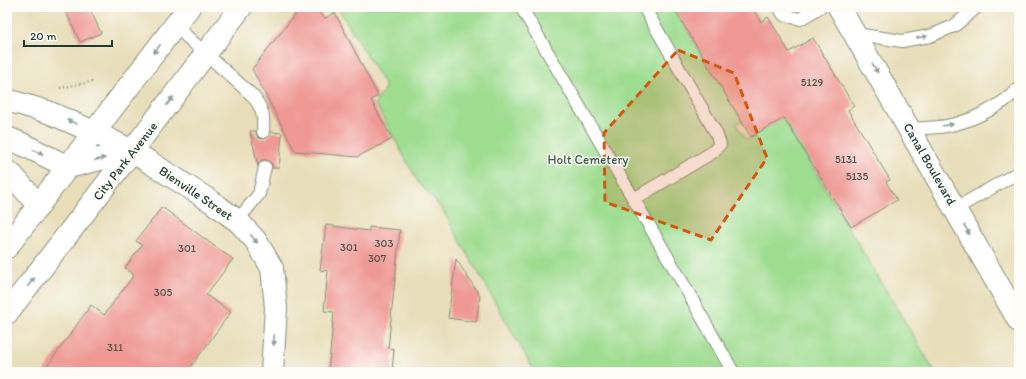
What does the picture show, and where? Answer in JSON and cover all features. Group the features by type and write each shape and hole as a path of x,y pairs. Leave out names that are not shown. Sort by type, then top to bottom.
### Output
{"main road":[{"path":"7,247 189,7"},
{"name":"City Park Avenue","path":"7,313 132,152 241,7"},
{"name":"Canal Boulevard","path":"839,7 856,34 1019,321"},
{"name":"Bienville Street","path":"7,100 48,112 94,132 132,152 212,202 237,221 256,241 272,268 276,308 272,372"},
{"path":"7,138 68,167 132,152"},
{"path":"7,171 39,206"}],"lane":[{"path":"521,7 677,273 733,372"},
{"path":"634,199 713,152 720,144 716,133 644,7"},
{"path":"779,7 784,15 800,19 820,7"},
{"path":"856,34 902,41 930,36 954,26 977,7"},
{"path":"175,26 253,96 262,109 264,122 263,132"},
{"path":"909,129 947,126 970,120 996,106 1015,93 1019,88"},
{"path":"237,221 260,194 265,167"},
{"path":"955,209 1019,172"}],"highlighted area":[{"path":"678,50 734,73 767,158 711,240 605,202 604,133"}],"green space":[{"name":"Holt Cemetery","path":"323,7 673,7 742,121 736,124 746,140 783,118 935,372 535,372 442,209 418,182 375,103 386,87 338,8 324,9"},
{"path":"880,7 927,7 904,11"}],"building":[{"path":"64,7 89,7 101,33 80,42"},
{"path":"301,7 312,7 325,18 335,13 378,96 371,100 392,139 357,157 295,151 252,69"},
{"path":"673,7 752,7 761,22 768,17 789,52 813,38 854,106 848,110 890,180 886,182 897,200 851,227 784,118 751,137"},
{"path":"250,131 256,131 257,136 262,139 267,138 270,132 282,133 279,168 272,168 272,164 266,160 262,160 258,166"},
{"path":"162,207 233,259 206,295 231,312 187,372 43,372 91,305 104,315 134,275 125,268 142,245 136,241"},
{"path":"326,225 369,231 369,227 400,230 388,348 394,349 392,372 328,372 334,312 324,311 328,271 320,270"},
{"path":"456,259 480,296 476,322 448,318"}]}
